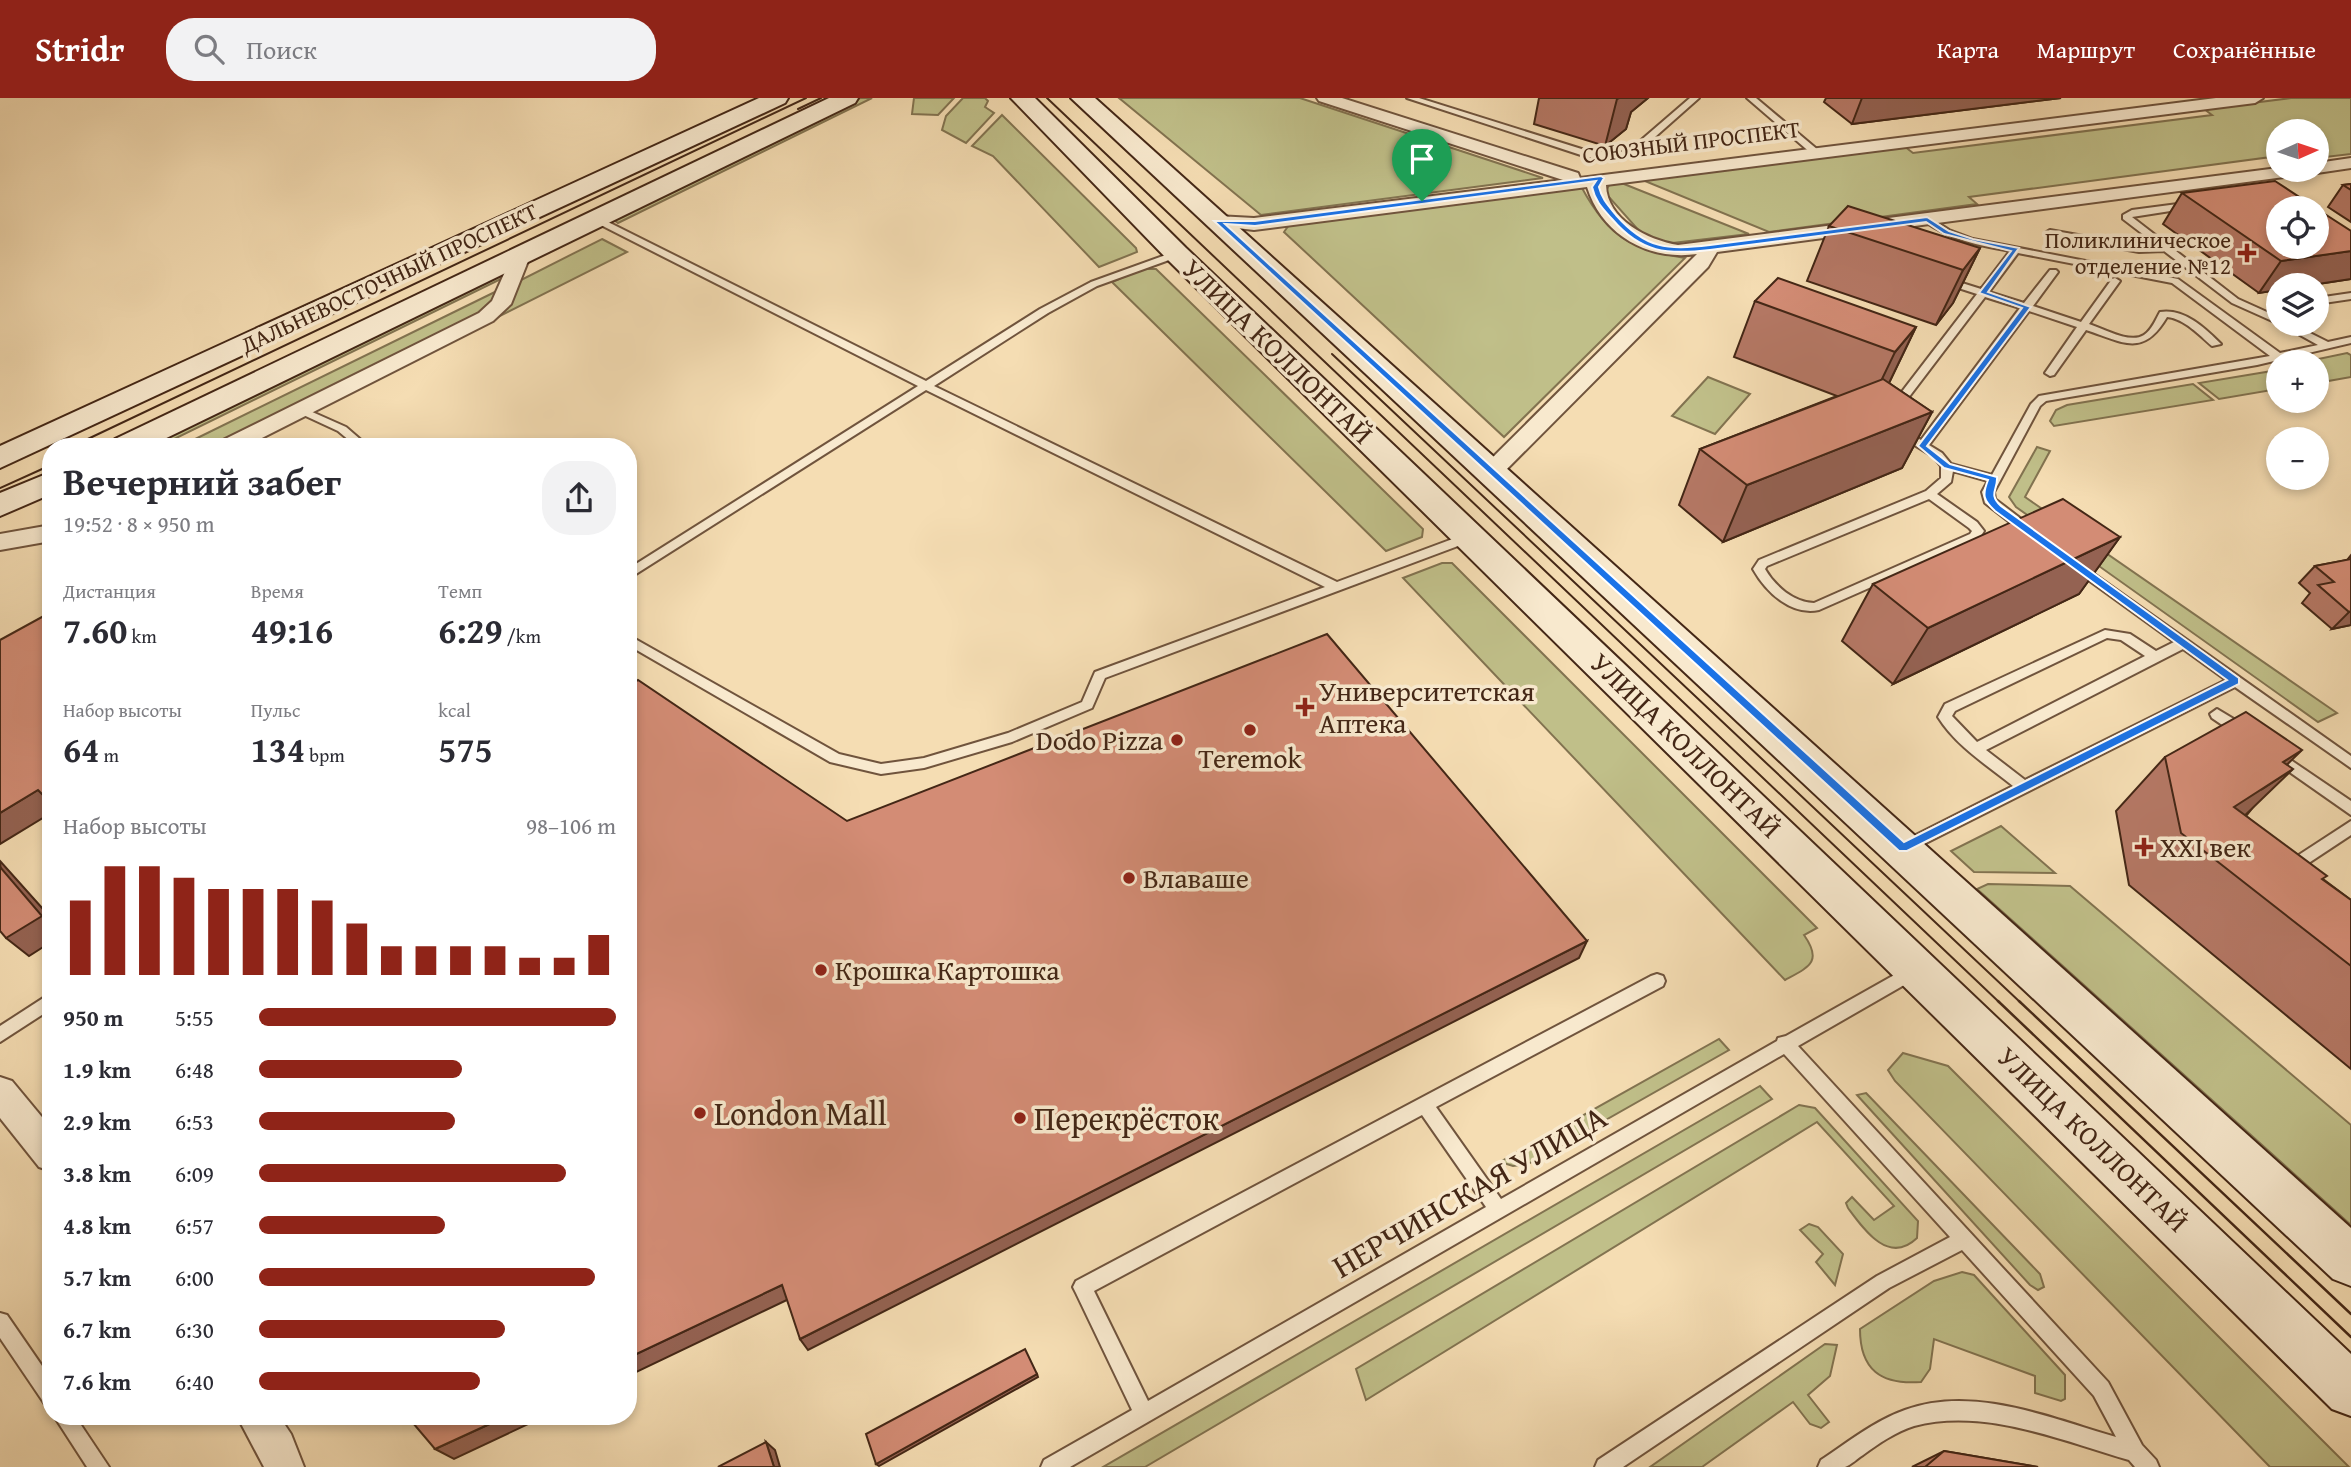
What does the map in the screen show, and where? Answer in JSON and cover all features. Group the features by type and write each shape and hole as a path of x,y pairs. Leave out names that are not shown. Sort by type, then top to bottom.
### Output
{"main road":[{"name":"ДАЛЬНЕВОСТОЧНЫЙ ПРОСПЕКТ","path":"43,438 777,98"},
{"name":"ДАЛЬНЕВОСТОЧНЫЙ ПРОСПЕКТ","path":"143,438 847,98"},
{"name":"УЛИЦА КОЛЛОНТАЙ","path":"1022,98 1177,254 2351,1390"},
{"name":"УЛИЦА КОЛЛОНТАЙ","path":"1082,98 2351,1261"},
{"name":"ДАЛЬНЕВОСТОЧНЫЙ ПРОСПЕКТ","path":"0,458 42,439"},
{"path":"0,506 42,486"}],"street":[{"path":"1325,98 1581,180"},
{"name":"СОЮЗНЫЙ ПРОСПЕКТ","path":"1217,221 1255,224 1581,180 2255,98"},
{"path":"2329,166 2351,163"},
{"path":"1601,178 1596,187 1599,200 1631,237 1659,249 1678,251 2266,174"},
{"path":"1491,472 1702,263 1710,248"},
{"path":"245,438 495,311 514,278 521,256"},
{"path":"0,542 42,535"},
{"path":"0,1091 42,1144"},
{"path":"262,1425 277,1448 284,1467"}],"lane":[{"path":"1411,98 1590,155 1608,156 1635,150 1695,98"},
{"path":"1751,98 1815,152"},
{"path":"2210,203 2126,216 2235,301 2264,314"},
{"path":"596,219 1041,444 1336,587"},
{"path":"1927,219 1946,232 1971,241 2175,281 2269,350"},
{"path":"2050,233 2139,249 2164,248"},
{"path":"1993,479 1947,466 1891,424 1891,414 2016,250"},
{"path":"637,569 926,384 1088,287 1177,254"},
{"path":"1947,270 1934,277 2141,342 2149,339 2164,314 2179,315 2216,344"},
{"path":"1922,446 2053,272"},
{"path":"2050,373 2115,281"},
{"path":"2329,299 2351,296"},
{"path":"2309,336 2324,344"},
{"path":"2300,350 2351,340"},
{"path":"2042,540 1989,500 1987,492 2043,398 2266,358"},
{"path":"301,410 342,429 353,438"},
{"path":"1930,494 1973,524 1978,531 1974,537 1815,607 1805,608 1795,603 1762,576 1759,569 1763,563 1930,494 1947,479 1947,466"},
{"path":"637,644 835,758 881,769 924,763 1012,737 1087,705 1100,675 1470,537"},
{"path":"2063,556 2351,763"},
{"path":"2024,787 1955,730 1945,717 1950,708 2105,634 2116,632 2128,637 2155,657"},
{"path":"1977,748 2183,643"},
{"path":"1903,848 2235,681"},
{"path":"2217,714 2351,809"},
{"path":"2278,876 2351,827"},
{"name":"НЕРЧИНСКАЯ УЛИЦА","path":"1051,1467 1917,969"},
{"path":"1144,1413 1082,1287 1657,981"},
{"path":"0,1035 42,1006"},
{"path":"1784,1044 2101,1389 2135,1452 2149,1467"},
{"path":"1425,1105 1498,1209"},
{"path":"1605,1467 1883,1282 1963,1240"},
{"path":"0,1322 42,1383"},
{"path":"1828,1467 1889,1426 1915,1416 1948,1410 1987,1413 2135,1452"},
{"path":"70,1425 99,1467"}],"shaded area":[{"path":"860,98 872,98 618,223 614,220"},
{"path":"914,98 954,98 938,115 912,114"},
{"path":"963,98 985,98 988,101 985,107 994,113 966,143 942,130 946,116"},
{"path":"1119,98 1300,98 1543,178 1261,215"},
{"path":"2291,98 2351,98 2351,154 2329,157 2329,119 2266,119 2266,158 1969,197 1977,204 1769,232 1640,179 1904,146 1913,153 2212,115 2204,109"},
{"path":"1002,115 1137,252 1099,267 993,156 972,146"},
{"path":"1619,182 1749,234 1664,244 1641,233 1608,196 1606,191 1609,185"},
{"path":"1582,188 1612,230 1636,245 1685,258 1504,437 1284,232 1289,225"},
{"path":"602,239 627,252 325,404 508,306 521,280"},
{"path":"1142,269 1156,269 1423,529 1422,537 1386,551 1112,282"},
{"path":"502,273 507,273 505,277 176,438 161,438"},
{"path":"501,289 495,302 481,313 232,438 197,438"},
{"path":"2347,353 2351,355 2351,377 2329,381 2329,357"},
{"path":"2266,372 2266,391 2219,399 2199,383"},
{"path":"1708,377 1750,394 1715,434 1672,416"},
{"path":"2193,384 2213,400 2054,426 2050,421 2056,410 2067,405"},
{"path":"2037,447 2050,451 2025,497 2337,713 2318,722 2016,507 2009,497"},
{"path":"1442,563 1452,563 1817,928 1804,935 1810,944 1813,958 1807,967 1785,980 1403,578"},
{"path":"2001,826 2055,873 1974,872 1951,851"},
{"path":"1988,884 2070,886 2351,1125 2351,1225 1977,889"},
{"path":"1719,1039 1729,1050 1528,1164 1513,1166 1500,1162"},
{"path":"1903,1053 1948,1066 2349,1467 2270,1467 1895,1081 1888,1070"},
{"path":"1760,1086 1772,1099 1145,1467 1103,1467"},
{"path":"1866,1093 2040,1274 2044,1287 2038,1290 2030,1285 1857,1095"},
{"path":"1799,1105 1815,1108 1918,1221 1917,1238 1897,1248 1887,1246 1878,1242 1862,1226 1846,1203 1852,1197 1874,1220 1894,1206 1817,1122 1366,1400 1356,1369"},
{"path":"1809,1224 1818,1227 1843,1254 1835,1285 1816,1262 1823,1254 1800,1230"},
{"path":"1962,1272 1974,1275 2065,1375 2065,1399 2061,1401 2035,1393 2035,1376 1934,1339 1930,1369 1921,1382 1895,1381 1875,1372 1869,1365 1861,1343 1860,1329 1934,1281"},
{"path":"1825,1344 1837,1345 1830,1376 1808,1395 1829,1422 1821,1428 1810,1424 1793,1402 1702,1467 1650,1467"}],"building":[{"path":"2277,182 2298,196 2266,196 2266,251 2182,193"},
{"path":"1848,206 1980,248 1963,270 1829,226"},
{"path":"2329,217 2351,231 2351,251 2329,254"},
{"path":"1778,278 1916,327 1895,352 1755,301"},
{"path":"1883,379 1932,412 1747,485 1700,449"},
{"path":"2063,499 2120,537 1928,628 1873,584"},
{"path":"2351,559 2349,612 2318,585 2334,582 2315,566"},
{"path":"42,617 42,794 38,790 0,813 0,640"},
{"name":"Перекрёсток","path":"1327,634 1587,941 800,1339 782,1285 637,1354 637,681 847,821"},
{"path":"2246,712 2302,750 2283,762 2293,769 2234,807 2327,876 2322,879 2351,900 2351,966 2181,833 2165,757"},
{"path":"0,867 42,916 6,938 0,931"},
{"path":"1025,1349 1037,1374 876,1464 866,1434"},
{"path":"415,1425 487,1425 435,1449"},
{"path":"766,1442 774,1467 718,1467"},
{"path":"1944,1451 2038,1467 1925,1467"}],"tram line":[{"path":"90,438 806,98"},
{"path":"798,109 821,98"},
{"path":"1047,98 2000,1003"},
{"path":"1332,354 2021,1003"},
{"path":"0,488 42,469"},
{"path":"1998,1001 2351,1337"},
{"path":"2019,1001 2351,1314"}],"place":[{"name":"Поликлиническое отделение №12","path":"2247,253"},
{"name":"Университетская Аптека","path":"1305,707"},
{"name":"Teremok","path":"1250,730"},
{"name":"Dodo Pizza","path":"1177,740"},
{"name":"XXI век","path":"2144,847"},
{"name":"Влаваше","path":"1129,878"},
{"name":"Крошка Картошка","path":"821,970"},
{"name":"London Mall","path":"700,1113"},
{"name":"Перекрёсток","path":"1020,1118"}],"route":[{"path":"1601,178 1596,187 1599,200 1631,237 1659,249 1678,251 1710,248 1927,219 1946,232 1971,241 2016,250 1983,293 2026,307 1922,446 1938,456 1947,466 1964,468 1993,479 1987,492 1989,500 1998,509 2235,681 1903,848 1217,221 1255,224 1422,201 1601,178"}]}
